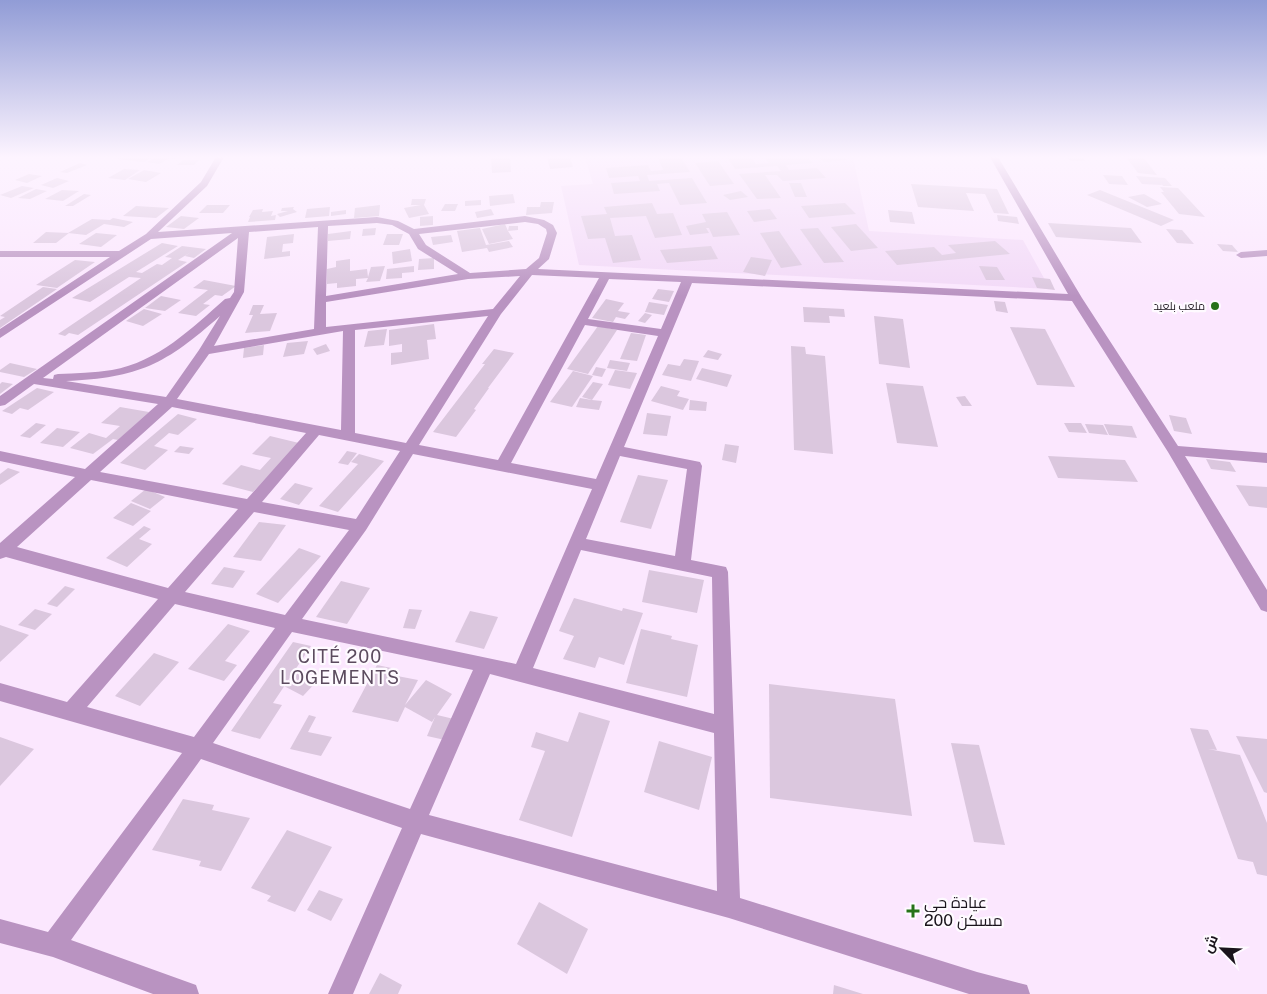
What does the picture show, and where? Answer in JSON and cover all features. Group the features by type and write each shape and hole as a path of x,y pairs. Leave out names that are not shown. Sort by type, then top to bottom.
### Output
{"street":[{"path":"0,334 149,236 183,203"},
{"path":"1021,203 1076,298 1174,450 1267,605"},
{"path":"53,945 360,526 496,312 529,272 544,259 552,233 550,227 542,222 525,219 413,232"},
{"path":"149,236 377,220 395,223 413,232 422,247 468,276"},
{"path":"320,332 323,224"},
{"path":"1,551 169,402 205,351 239,292 244,229"},
{"path":"0,402 244,229"},
{"path":"1241,255 1267,253"},
{"path":"0,254 122,254"},
{"path":"320,300 468,276 529,272 1076,298"},
{"path":"502,466 606,275"},
{"path":"521,674 688,279"},
{"path":"32,380 113,374 150,362 182,344 239,292"},
{"path":"205,351 349,327 496,312"},
{"path":"580,321 664,333"},
{"path":"348,436 349,327"},
{"path":"32,380 169,402 600,485"},
{"path":"70,713 252,506 315,431"},
{"path":"616,450 694,466 682,565"},
{"path":"1174,450 1267,458"},
{"path":"0,456 88,475 360,526"},
{"path":"576,543 720,572 729,906"},
{"path":"1,551 173,596 290,624 485,664 724,726"},
{"path":"340,994 485,664"},
{"path":"0,692 199,748 416,822 729,906 977,989 1018,994"},
{"path":"0,931 53,945 187,994"}],"shaded area":[{"path":"565,203 863,203 869,231 1023,240 1050,289 579,265"}],"building":[{"path":"69,203 77,203 73,206 65,206"},
{"path":"411,203 425,203 429,214 409,218 404,208 421,205 411,205"},
{"path":"465,203 481,203 481,205 465,206"},
{"path":"490,203 512,203 490,206"},
{"path":"541,203 554,203 552,213 526,215 527,207 540,207"},
{"path":"652,203 657,214 673,213 682,235 655,238 646,216 610,218 615,236 632,235 641,260 613,263 605,238 588,239 581,216 607,214 604,207"},
{"path":"679,203 702,203 680,205"},
{"path":"845,203 856,214 809,218 801,206"},
{"path":"917,203 971,203 974,211 918,207"},
{"path":"989,203 1004,203 1009,214 994,213"},
{"path":"1107,203 1133,203 1174,220 1161,226"},
{"path":"1140,203 1162,204 1147,207"},
{"path":"1170,203 1192,203 1205,217 1179,214"},
{"path":"445,204 458,204 455,211 441,211"},
{"path":"207,205 230,205 223,213 199,213"},
{"path":"380,205 379,216 354,218 355,208"},
{"path":"136,206 169,208 156,218 123,216"},
{"path":"294,207 293,209 297,212 280,217 277,214 288,211 281,211 282,208"},
{"path":"330,207 329,216 305,218 307,209"},
{"path":"263,209 262,212 273,211 271,216 276,215 275,220 248,222 253,210"},
{"path":"491,209 494,215 477,218 475,212"},
{"path":"770,209 777,219 754,222 747,211"},
{"path":"346,210 346,214 331,216 331,212"},
{"path":"888,210 912,212 915,224 890,222"},
{"path":"727,212 740,235 713,237 709,228 706,228 709,233 690,235 686,226 706,222 702,214"},
{"path":"997,215 1017,217 1019,224 998,221"},
{"path":"181,216 199,218 184,229 166,227"},
{"path":"433,216 433,225 420,226 420,217"},
{"path":"113,218 133,222 124,227 104,224 86,235 68,233 92,219 110,220"},
{"path":"1048,223 1131,228 1142,243 1056,237"},
{"path":"505,224 513,239 489,244 482,229"},
{"path":"856,224 878,248 851,251 831,227"},
{"path":"509,226 518,226 518,230 508,231"},
{"path":"376,228 375,235 362,236 363,229"},
{"path":"480,228 486,245 509,241 513,247 489,252 487,248 462,252 457,231"},
{"path":"818,228 844,262 824,263 800,229"},
{"path":"1166,229 1182,230 1194,244 1177,243"},
{"path":"351,231 350,239 328,241 328,234"},
{"path":"779,231 802,265 781,268 760,233"},
{"path":"46,232 69,233 56,243 33,243"},
{"path":"96,233 117,235 101,247 79,244"},
{"path":"294,234 293,243 283,244 282,252 290,251 290,256 264,259 267,237"},
{"path":"387,234 403,234 399,245 383,245"},
{"path":"451,235 453,242 433,245 431,237"},
{"path":"995,241 1010,254 897,265 885,251 934,247 942,255 956,253 948,245"},
{"path":"162,243 178,246 136,272 142,273 157,264 162,265 172,258 165,257 182,246 206,249 194,258 185,256 191,252 178,260 187,262 78,335 69,333 65,336 58,334 141,278 129,277 90,302 72,298"},
{"path":"1217,244 1232,245 1238,252 1223,251"},
{"path":"711,246 718,259 667,263 660,250"},
{"path":"410,249 412,261 393,264 392,252"},
{"path":"751,257 772,260 765,276 743,272"},
{"path":"434,258 434,269 418,270 419,259"},
{"path":"350,259 350,271 367,269 368,277 371,267 385,266 380,281 366,282 368,278 356,279 356,286 337,288 337,283 327,284 327,269 336,267 336,261"},
{"path":"75,260 95,262 57,288 36,285"},
{"path":"414,266 414,272 402,273 402,278 386,279 387,269"},
{"path":"979,266 997,267 1005,280 986,280"},
{"path":"1032,277 1050,279 1055,290 1037,288"},
{"path":"204,280 236,286 222,296 215,295 203,304 210,305 196,316 178,313 208,290 193,288"},
{"path":"43,287 57,289 0,328 0,320 5,317 0,316"},
{"path":"658,289 674,291 669,302 652,299"},
{"path":"161,296 181,300 165,311 145,308"},
{"path":"606,299 624,303 618,311 630,313 625,319 616,317 613,322 592,318"},
{"path":"994,301 1005,302 1008,313 996,311"},
{"path":"649,302 668,305 664,315 645,312"},
{"path":"253,305 264,305 260,314 277,313 270,331 245,333 253,315 249,315"},
{"path":"803,307 844,309 845,317 829,316 830,323 804,322"},
{"path":"144,309 162,314 143,326 126,321"},
{"path":"645,313 652,315 645,323 638,321"},
{"path":"874,316 903,319 910,368 879,364"},
{"path":"434,324 436,339 427,340 429,359 391,365 391,353 402,352 402,344 389,346 389,330"},
{"path":"598,326 617,330 588,374 567,369"},
{"path":"1010,327 1045,329 1075,387 1037,385"},
{"path":"387,329 384,345 364,347 368,331"},
{"path":"631,333 646,335 637,361 620,359"},
{"path":"308,341 304,354 283,357 287,343"},
{"path":"326,344 330,351 317,355 313,349"},
{"path":"264,345 263,355 243,358 244,348"},
{"path":"791,346 805,347 806,354 825,356 833,454 794,450"},
{"path":"494,349 514,353 474,409 476,410 456,437 433,432 485,364 482,364"},
{"path":"708,350 722,354 718,360 703,357"},
{"path":"684,359 699,361 691,381 662,375 668,364 680,366"},
{"path":"610,360 630,363 627,371 607,368"},
{"path":"10,363 37,369 24,377 0,372"},
{"path":"596,367 606,369 602,377 592,375"},
{"path":"702,368 732,375 727,387 696,379"},
{"path":"615,370 637,373 630,389 608,385"},
{"path":"573,371 593,376 572,407 550,402"},
{"path":"2,382 13,384 0,394 0,384"},
{"path":"593,382 603,384 592,400 582,397"},
{"path":"886,383 923,386 938,447 897,443"},
{"path":"661,386 680,391 677,396 689,399 683,410 651,401"},
{"path":"37,388 54,392 28,410 20,408 12,414 2,411"},
{"path":"965,396 972,406 962,406 956,397"},
{"path":"580,398 602,401 599,410 576,407"},
{"path":"690,400 707,402 706,411 689,410"},
{"path":"120,407 149,412 118,440 113,439 93,454 70,448 89,433 106,438 120,426 101,423"},
{"path":"647,413 671,416 667,436 643,434"},
{"path":"178,414 197,419 178,435 169,433 154,446 168,450 145,470 120,463"},
{"path":"1169,415 1186,418 1192,434 1174,431"},
{"path":"36,423 46,425 30,438 20,436"},
{"path":"1064,423 1081,423 1087,433 1069,432"},
{"path":"1085,424 1103,425 1108,435 1089,433"},
{"path":"1104,424 1132,426 1137,438 1109,435"},
{"path":"57,428 80,432 63,447 40,443"},
{"path":"270,436 299,443 253,492 222,484 241,465 260,470 271,458 252,454"},
{"path":"725,444 739,446 736,463 722,460"},
{"path":"180,446 194,448 189,454 174,452"},
{"path":"347,451 357,453 348,465 338,463"},
{"path":"359,454 384,461 338,512 319,506 358,464 351,462"},
{"path":"1048,456 1125,460 1138,482 1058,478"},
{"path":"1206,459 1230,462 1236,472 1211,469"},
{"path":"8,468 20,472 0,485 0,474"},
{"path":"638,475 668,480 651,529 620,522"},
{"path":"295,483 313,488 299,505 280,499"},
{"path":"1236,485 1267,487 1267,508 1249,506"},
{"path":"146,489 165,497 150,509 131,501"},
{"path":"131,503 151,511 133,526 113,518"},
{"path":"259,522 286,525 261,561 233,557"},
{"path":"144,526 151,529 139,539 152,544 127,567 106,558"},
{"path":"299,548 321,556 278,603 256,594"},
{"path":"224,567 245,571 233,588 211,584"},
{"path":"649,570 704,580 697,613 642,602"},
{"path":"341,581 370,588 347,624 316,617"},
{"path":"65,586 75,589 57,607 47,604"},
{"path":"574,598 622,611 623,608 643,613 624,665 599,657 595,668 563,659 574,636 559,631"},
{"path":"35,609 52,614 35,630 18,625"},
{"path":"409,609 422,610 415,629 403,628"},
{"path":"470,611 498,617 484,649 455,642"},
{"path":"228,624 250,631 225,661 237,665 224,681 188,669"},
{"path":"0,625 29,635 0,662"},
{"path":"641,629 672,636 671,639 698,645 687,697 626,683"},
{"path":"293,642 311,646 273,703 282,705 260,739 231,731"},
{"path":"154,653 179,662 140,706 115,696"},
{"path":"377,665 396,669 392,675 418,680 405,705 426,680 452,694 437,715 454,719 445,740 427,736 435,717 432,722 405,707 398,722 352,712"},
{"path":"299,670 318,680 303,696 284,686"},
{"path":"769,684 895,699 912,816 770,798"},
{"path":"579,712 610,721 572,837 519,820 545,751 531,747 536,732 568,742"},
{"path":"309,715 316,717 308,732 332,737 321,756 290,749"},
{"path":"1190,728 1208,730 1217,750 1208,749 1240,755 1267,823 1267,876 1257,874 1253,862 1238,859"},
{"path":"1236,736 1267,739 1267,793 1264,792"},
{"path":"0,737 34,749 0,786"},
{"path":"659,741 712,757 699,810 644,792"},
{"path":"951,743 979,745 1005,845 974,842"},
{"path":"183,799 214,805 212,810 250,818 221,871 199,866 201,861 152,850"},
{"path":"287,830 332,847 295,912 267,901 271,896 251,888"},
{"path":"319,890 343,899 331,921 307,910"},
{"path":"539,902 588,929 567,974 517,944"},
{"path":"380,973 402,985 398,994 369,994"},
{"path":"834,985 863,994 833,994"}],"place":[{"name":"ملعب بلعيد","path":"1215,306"},
{"name":"عيادة حي 200 مسكن","path":"913,911"}],"district":[{"name":"CITÉ 200 LOGEMENTS","path":"340,668"}]}
